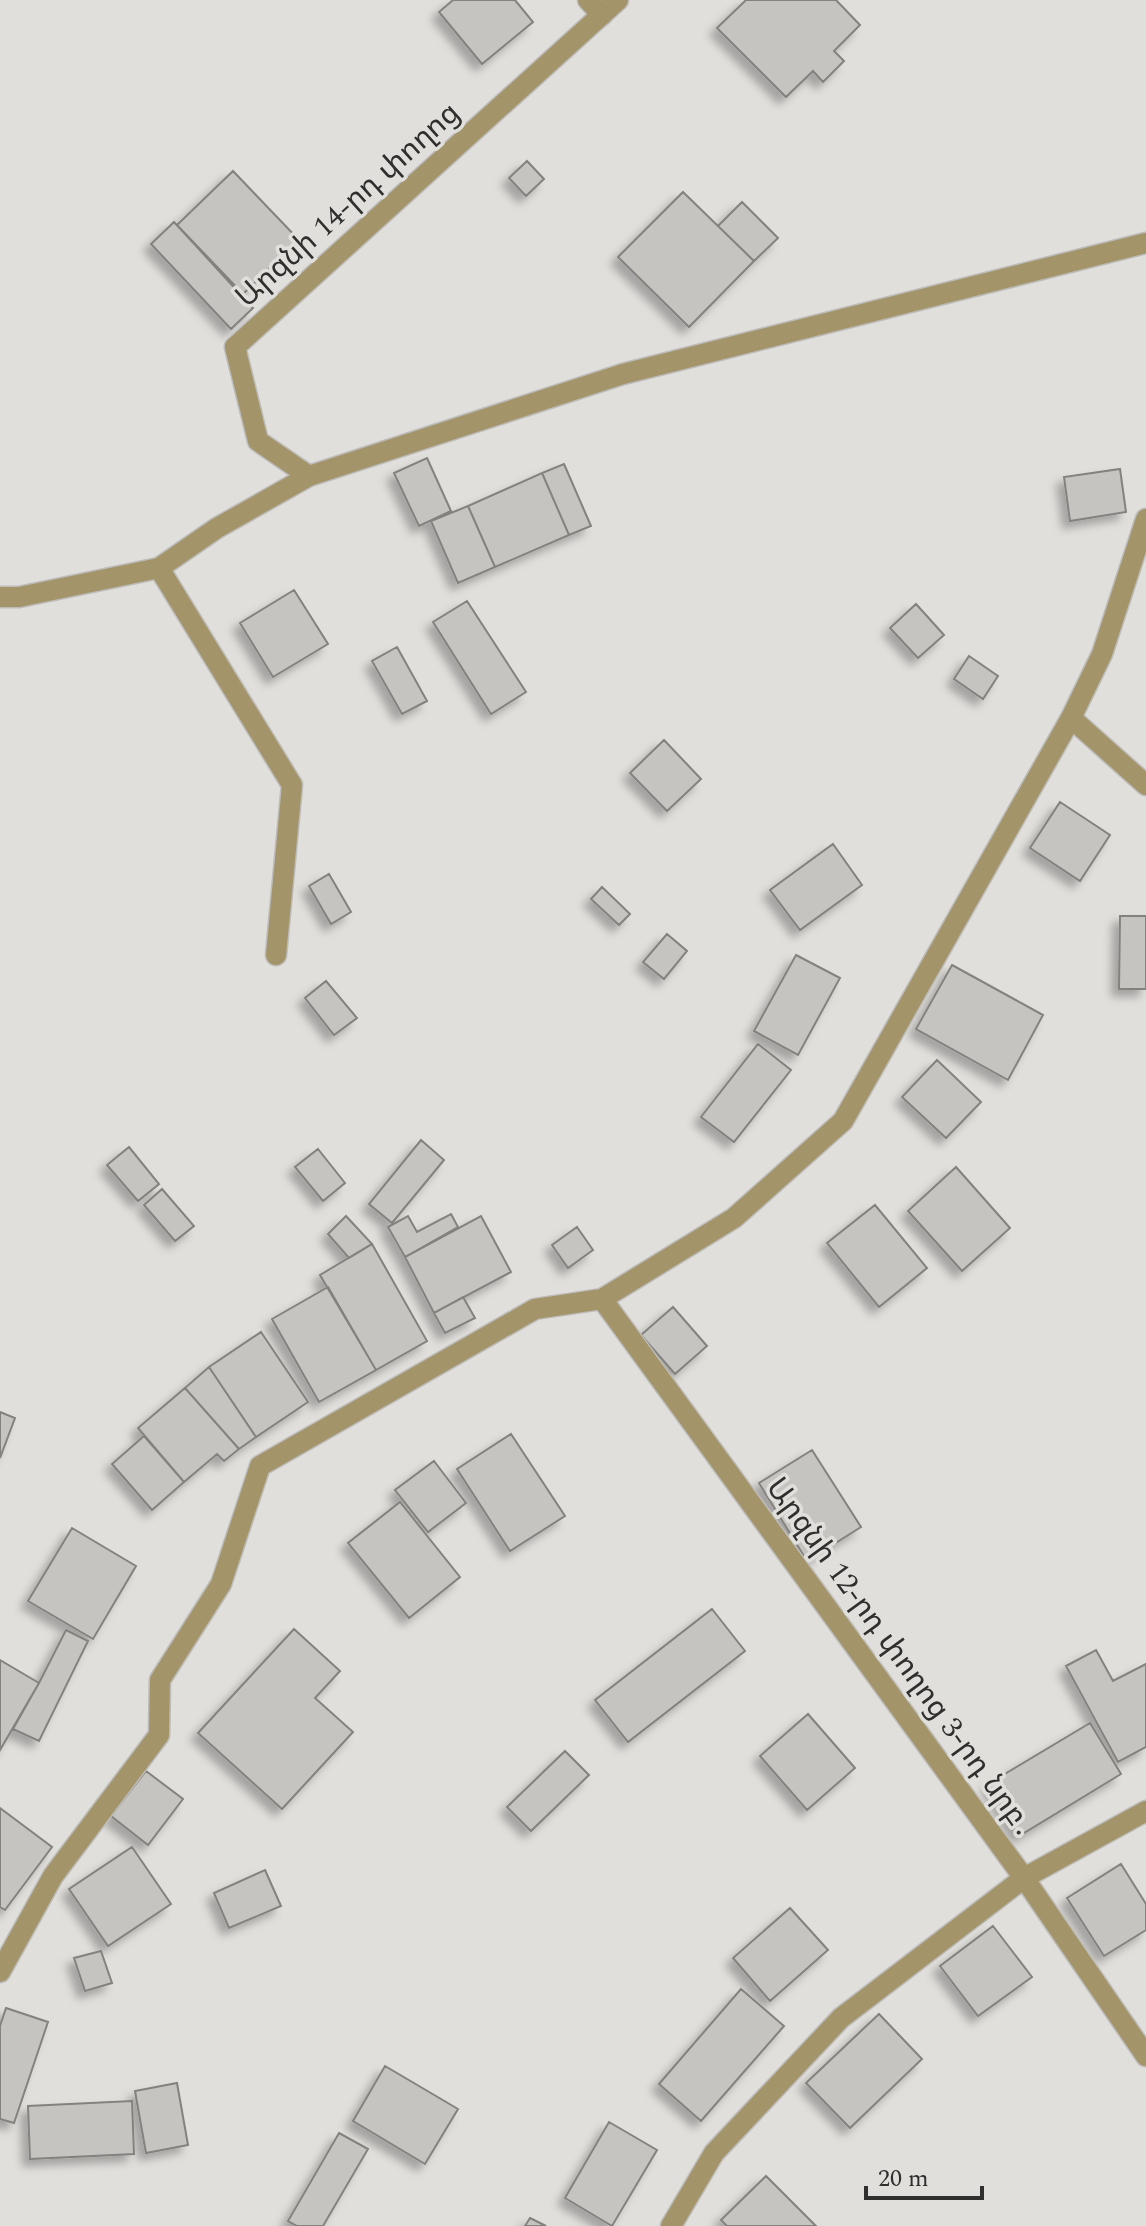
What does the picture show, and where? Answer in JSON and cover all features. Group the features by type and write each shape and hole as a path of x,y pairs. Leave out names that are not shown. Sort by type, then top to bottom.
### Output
{"street":[{"name":"Արզնի 14-րդ փողոց","path":"309,476 258,441 235,347 595,7 618,0"},
{"path":"0,597 19,597 159,568 217,528 309,476 623,374 1146,243"},
{"path":"0,1972 53,1876 159,1735 160,1680 221,1584 260,1466 535,1309 602,1299 734,1218 843,1121 1071,718 1102,654 1146,519"},
{"path":"159,568 292,785 276,955"},
{"path":"1071,718 1146,785"},
{"name":"Արզնի 12-րդ փողոց 3-րդ նրբ․","path":"602,1299 1024,1878 1146,2056"},
{"path":"671,2226 714,2153 841,2018 1024,1878 1146,1811"}],"building":[{"path":"453,0 515,0 533,22 482,64 439,12"},
{"path":"746,0 836,0 860,25 834,51 844,61 823,82 813,71 786,97 717,28"},
{"path":"527,161 544,179 526,196 509,178"},
{"path":"233,171 299,240 243,294 177,225"},
{"path":"683,192 754,261 689,327 618,257"},
{"path":"742,202 778,238 754,261 718,226"},
{"path":"174,222 253,308 231,329 151,244"},
{"path":"427,458 451,511 419,526 394,473"},
{"path":"564,464 591,526 569,535 542,473"},
{"path":"1120,469 1126,512 1070,521 1064,477"},
{"path":"542,473 569,535 495,567 468,506"},
{"path":"468,506 495,567 458,583 431,521"},
{"path":"294,590 328,644 273,677 240,623"},
{"path":"467,601 526,692 491,714 433,622"},
{"path":"916,604 944,635 918,658 890,628"},
{"path":"397,647 427,701 402,714 372,661"},
{"path":"969,656 998,676 983,699 954,679"},
{"path":"664,740 701,779 667,811 630,773"},
{"path":"1060,802 1110,835 1080,881 1030,848"},
{"path":"833,844 862,885 800,930 770,890"},
{"path":"329,874 351,912 331,924 309,886"},
{"path":"602,887 630,914 619,925 591,899"},
{"path":"1120,916 1146,916 1146,989 1119,989"},
{"path":"667,934 687,951 664,979 643,962"},
{"path":"796,955 840,978 798,1055 754,1031"},
{"path":"952,965 1043,1015 1008,1080 916,1029"},
{"path":"326,981 357,1018 334,1035 305,998"},
{"path":"758,1044 791,1070 734,1142 701,1117"},
{"path":"937,1060 981,1102 946,1138 902,1097"},
{"path":"421,1140 444,1160 392,1223 369,1204"},
{"path":"129,1147 159,1184 138,1201 107,1165"},
{"path":"318,1149 345,1183 323,1201 295,1167"},
{"path":"956,1167 1010,1228 962,1271 908,1211"},
{"path":"162,1189 194,1226 175,1241 144,1205"},
{"path":"875,1205 927,1268 879,1307 827,1243"},
{"path":"451,1214 458,1227 405,1257 388,1227 408,1216 417,1232"},
{"path":"346,1216 372,1244 349,1258 328,1234"},
{"path":"481,1216 511,1272 434,1313 405,1257"},
{"path":"577,1227 593,1250 568,1268 552,1245"},
{"path":"372,1244 427,1341 376,1370 320,1275"},
{"path":"328,1287 376,1370 319,1402 272,1319"},
{"path":"463,1297 475,1318 445,1333 434,1313"},
{"path":"673,1307 707,1346 675,1374 641,1335"},
{"path":"261,1332 308,1402 256,1437 209,1367"},
{"path":"209,1367 256,1437 239,1449 185,1388"},
{"path":"185,1388 239,1449 224,1461 217,1454 184,1482 138,1428"},
{"path":"0,1412 15,1418 0,1458"},
{"path":"511,1434 565,1516 510,1551 457,1469"},
{"path":"144,1436 184,1482 152,1510 112,1464"},
{"path":"812,1450 861,1527 807,1561 759,1483"},
{"path":"434,1461 466,1503 428,1532 395,1490"},
{"path":"400,1502 460,1577 409,1618 348,1543"},
{"path":"72,1528 136,1566 93,1639 28,1601"},
{"path":"712,1609 745,1651 628,1742 595,1700"},
{"path":"294,1629 340,1671 315,1698 353,1732 282,1809 198,1733"},
{"path":"66,1630 88,1641 39,1741 13,1729"},
{"path":"1096,1650 1113,1681 1146,1664 1146,1747 1118,1762 1066,1666"},
{"path":"0,1660 39,1683 0,1750"},
{"path":"808,1714 855,1768 807,1810 760,1756"},
{"path":"1090,1723 1121,1774 1019,1836 988,1784"},
{"path":"565,1751 589,1775 531,1831 507,1807"},
{"path":"146,1771 183,1799 148,1845 111,1816"},
{"path":"0,1808 52,1847 5,1910 0,1907"},
{"path":"132,1847 171,1904 108,1946 69,1889"},
{"path":"1121,1864 1146,1904 1146,1930 1104,1956 1067,1898"},
{"path":"265,1870 281,1906 229,1928 214,1893"},
{"path":"790,1908 828,1950 770,2001 733,1958"},
{"path":"993,1926 1032,1977 978,2016 940,1966"},
{"path":"101,1951 112,1983 85,1991 74,1958"},
{"path":"741,1989 784,2026 701,2121 659,2084"},
{"path":"6,2008 48,2022 14,2123 0,2119 0,2026"},
{"path":"879,2014 922,2059 850,2128 806,2083"},
{"path":"385,2066 458,2109 425,2164 353,2121"},
{"path":"177,2083 188,2145 146,2153 135,2091"},
{"path":"132,2101 134,2154 30,2159 28,2106"},
{"path":"609,2122 657,2150 612,2226 565,2198"},
{"path":"339,2133 368,2149 323,2226 297,2226 288,2221"},
{"path":"766,2176 816,2226 727,2226 721,2220"},
{"path":"530,2218 546,2226 525,2226"}]}
